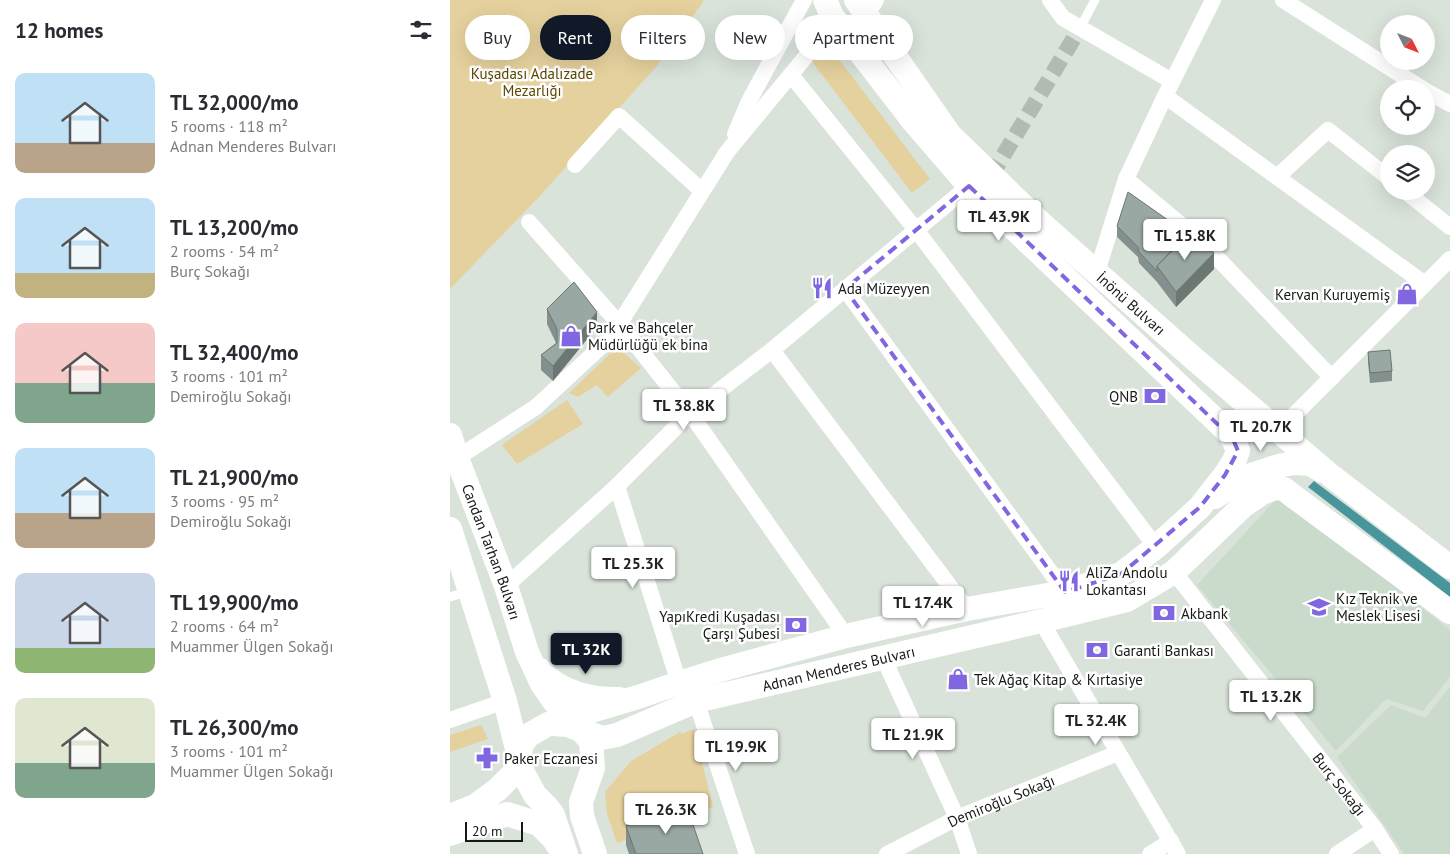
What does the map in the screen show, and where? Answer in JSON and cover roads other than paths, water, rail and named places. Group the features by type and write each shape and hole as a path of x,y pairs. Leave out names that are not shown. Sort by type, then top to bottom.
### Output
{"main road":[{"path":"828,8 864,5"},
{"name":"İnönü Bulvarı","path":"864,5 950,135 1042,224 1192,357 1330,475 1450,567"},
{"name":"İnönü Bulvarı","path":"828,8 913,121 970,186 1233,438"},
{"name":"Candan Tarhan Bulvarı","path":"450,434 457,458 542,684 566,725 591,741 593,768 581,802 582,816 595,854"},
{"name":"Adnan Menderes Bulvarı","path":"1200,507 1234,461 1238,451 1233,438"},
{"name":"Adnan Menderes Bulvarı","path":"450,816 475,806 492,795 513,774 520,756 522,744 529,735 566,725 679,682 846,636 967,609 1065,592 1121,574 1156,548 1200,507 1248,476 1282,465 1295,463 1310,464 1330,475"},
{"name":"Adnan Menderes Bulvarı","path":"566,725 602,738 617,735 696,700 1041,622 1127,600 1174,572 1243,506 1262,493 1275,488 1284,490 1450,612"},
{"name":"Candan Tarhan Bulvarı","path":"450,528 460,594 505,701 523,773 535,795 547,806 552,815 565,854"},
{"path":"531,659 546,676 565,689 593,697 613,699 638,697"},
{"path":"450,834 507,814 539,824 565,854"}],"street":[{"path":"727,152 749,101 804,0"},
{"path":"1050,0 1063,18 1169,88 1277,177 1425,284"},
{"path":"1097,272 1126,179 1213,0"},
{"path":"1283,0 1409,80"},
{"path":"457,458 536,407 622,327 623,318 727,152 807,55 828,8"},
{"path":"791,74 917,231 1156,548"},
{"path":"1435,96 1450,104"},
{"path":"575,165 619,116 702,191"},
{"path":"1277,177 1328,130 1380,171"},
{"path":"1126,179 1204,244 1332,378"},
{"path":"506,586 617,486 690,413 772,350 970,186"},
{"path":"1417,200 1450,226"},
{"path":"529,222 622,327 690,413 846,636"},
{"path":"1278,430 1450,259"},
{"path":"845,289 1065,592"},
{"path":"772,350 967,609"},
{"path":"617,486 679,682"},
{"name":"Burç Sokağı","path":"1174,572 1374,829 1391,854"},
{"path":"1041,622 1174,848 1150,854"},
{"path":"883,657 957,818 969,854"},
{"path":"696,700 747,854"},
{"path":"450,720 505,701"},
{"name":"Demiroğlu Sokağı","path":"887,854 957,818 1118,753"},
{"path":"1337,854 1374,829"}],"lane":[{"path":"1080,28 1095,0"}],"water":[{"path":"1314,481 1450,583 1450,597 1308,487"}],"tunnel":[{"path":"991,176 1080,28"}],"place":[{"name":"Ada Müzeyyen","path":"822,288"},
{"name":"Kervan Kuruyemiş","path":"1407,294"},
{"name":"Park ve Bahçeler Müdürlüğü ek bina","path":"571,336"},
{"name":"QNB","path":"1155,396"},
{"name":"AliZa Andolu Lokantası","path":"1069,581"},
{"name":"Kız Teknik ve Meslek Lisesi","path":"1319,607"},
{"name":"Akbank","path":"1164,613"},
{"name":"YapıKredi Kuşadası Çarşı Şubesi","path":"796,625"},
{"name":"Garanti Bankası","path":"1097,650"},
{"name":"Tek Ağaç Kitap & Kırtasiye","path":"958,679"},
{"name":"Paker Eczanesi","path":"487,758"}],"park label":[{"name":"Kuşadası Adalızade Mezarlığı","path":"532,82"}]}
